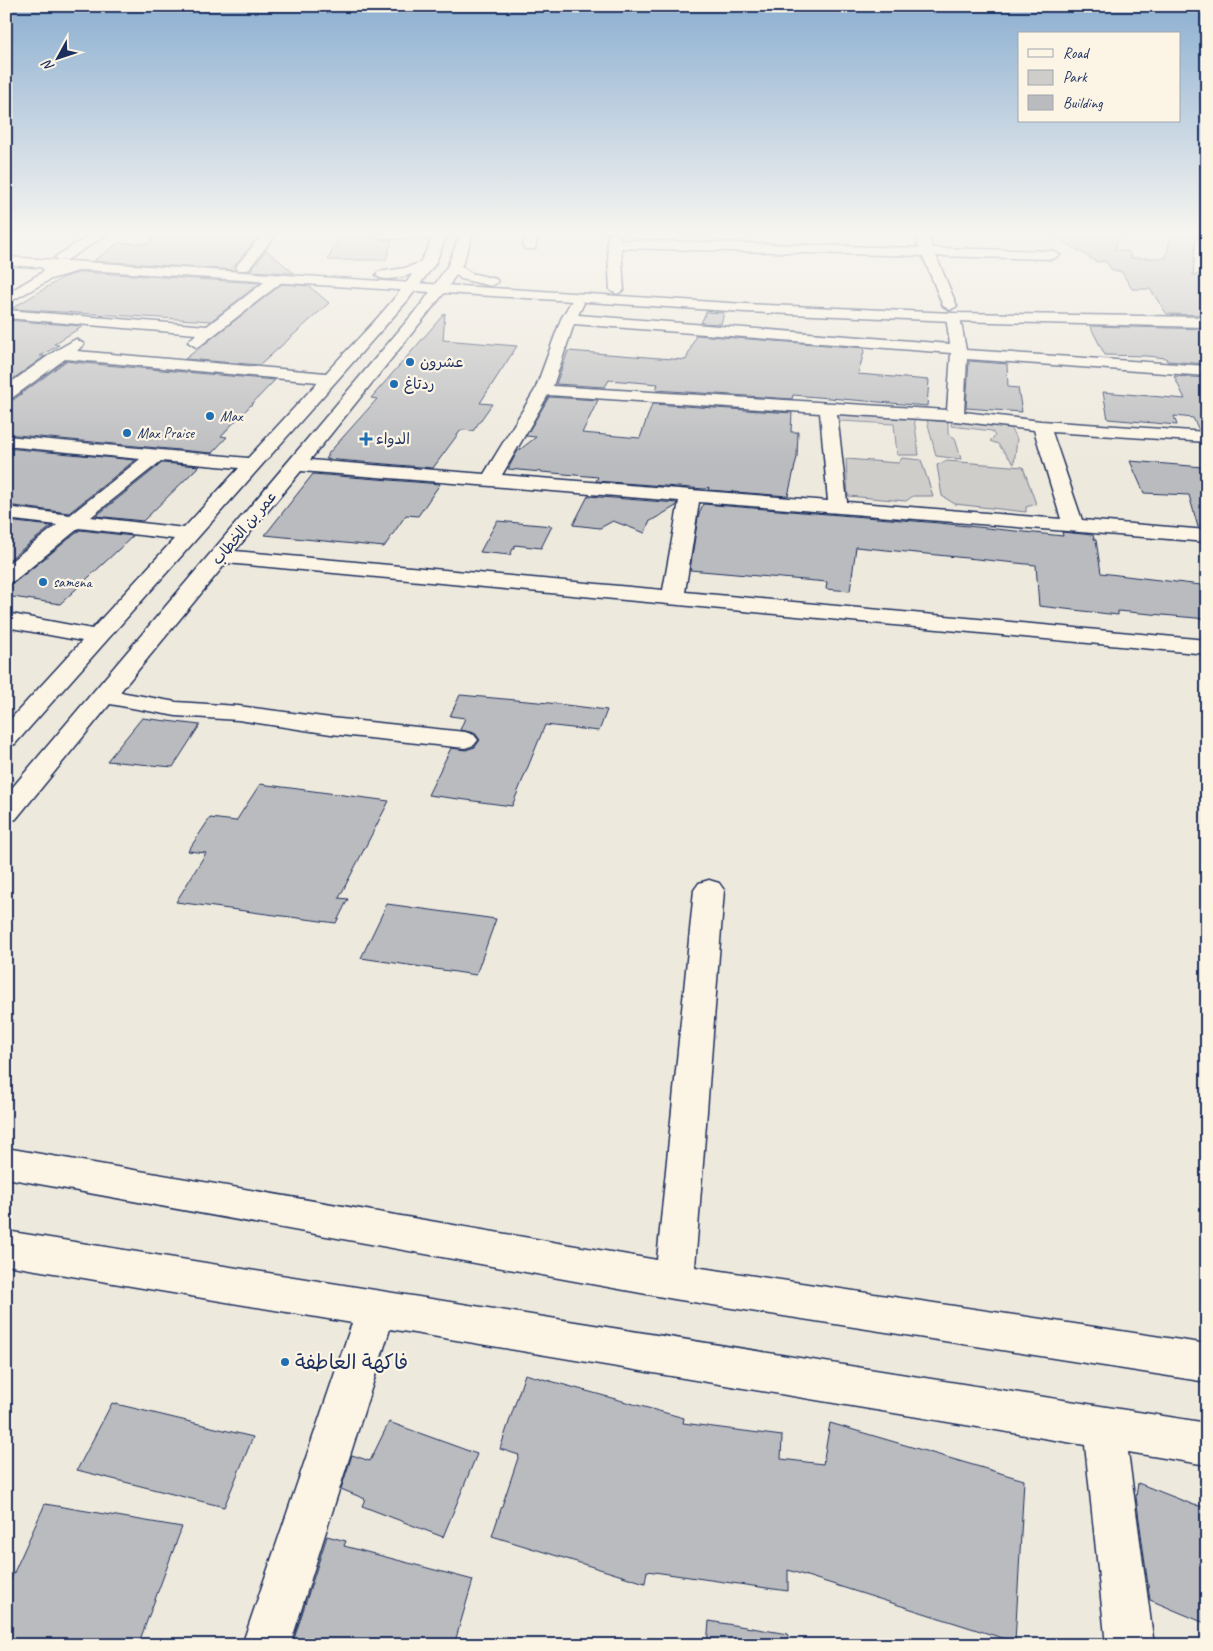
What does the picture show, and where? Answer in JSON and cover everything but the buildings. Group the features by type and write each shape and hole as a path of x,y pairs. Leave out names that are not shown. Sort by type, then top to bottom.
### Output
{"street":[{"path":"172,363 235,311"},
{"path":"6,739 328,378 390,311"},
{"name":"عمر بن الخطاب","path":"6,813 297,465 421,311"},
{"path":"490,480 543,390 568,318 572,311"},
{"path":"952,311 958,352 954,416"},
{"path":"953,311 1207,322"},
{"path":"958,311 1207,313"},
{"path":"6,314 209,331"},
{"path":"568,318 958,352 1207,371"},
{"path":"6,394 108,322"},
{"path":"61,354 328,378"},
{"path":"543,390 954,416 1041,426 1207,437"},
{"path":"828,408 838,508"},
{"path":"1041,426 1074,526"},
{"path":"6,441 252,464"},
{"path":"6,576 157,455"},
{"path":"297,465 1207,536"},
{"path":"672,598 690,495"},
{"path":"6,513 188,535"},
{"path":"221,556 1207,647"},
{"path":"6,620 97,637"},
{"path":"104,696 176,709 238,713 331,726 466,740"},
{"path":"674,1281 709,890"},
{"path":"6,1164 674,1281 1207,1363"},
{"path":"6,1248 1207,1444"},
{"path":"266,1645 376,1308"},
{"path":"1104,1428 1130,1645"}],"green space":[{"path":"838,413 914,419 919,455 897,455 894,424 840,421"},
{"path":"927,420 948,422 948,434 955,438 961,459 936,456"},
{"path":"952,421 1008,425 1017,439 1014,464 998,444 990,441 995,436 992,431 951,426"},
{"path":"902,458 921,460 933,496 913,496 906,501 848,496 846,459 898,463"},
{"path":"947,461 1023,467 1036,504 1026,507 1026,512 955,504 942,496 937,465"}],"place":[{"name":"عشرون","path":"410,362"},
{"name":"ردتاغ","path":"394,384"},
{"name":"Max","path":"210,416"},
{"name":"Max Praise","path":"127,433"},
{"name":"الدواء","path":"366,439"},
{"name":"samena","path":"43,582"},
{"name":"فاكهة العاطفة","path":"285,1362"}]}
